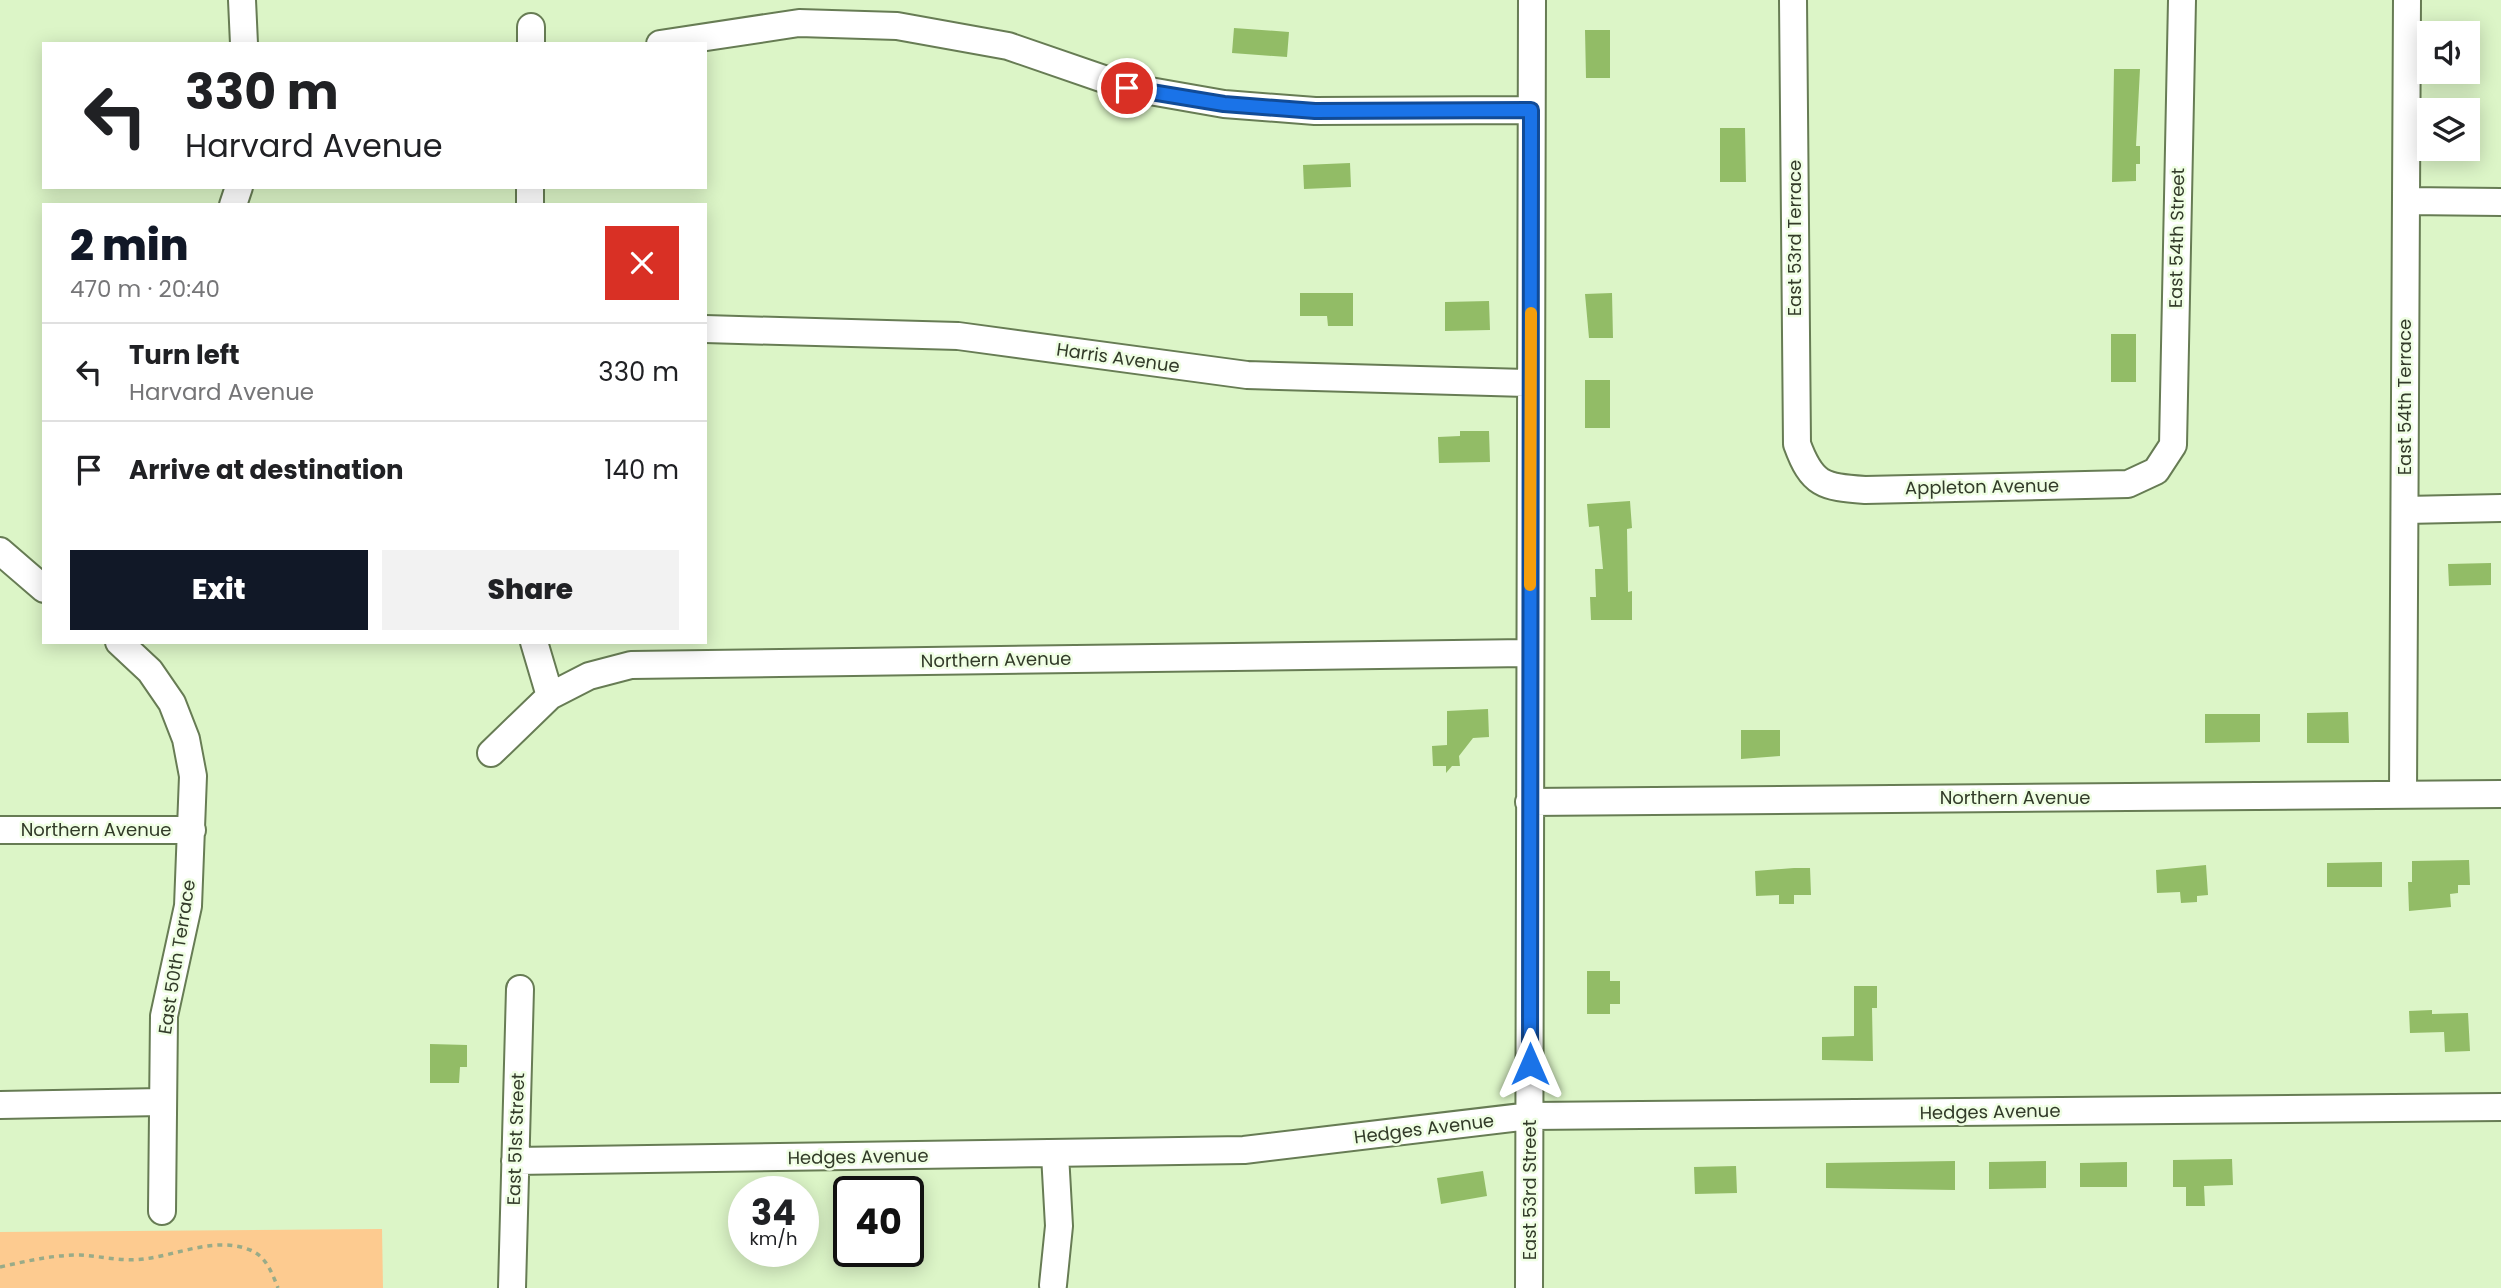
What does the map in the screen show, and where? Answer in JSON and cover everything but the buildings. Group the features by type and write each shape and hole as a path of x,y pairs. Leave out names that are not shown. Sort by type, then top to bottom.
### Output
{"street":[{"path":"242,0 244,42"},
{"name":"East 53rd Street","path":"1530,1288 1532,0"},
{"name":"East 53rd Terrace","path":"1794,0 1797,444 1810,472"},
{"name":"East 54th Street","path":"2156,471 2173,445 2182,0"},
{"name":"East 54th Terrace","path":"2403,794 2407,0"},
{"path":"673,42 799,23 897,26 1008,46 1127,88 1224,104 1315,111 1531,110"},
{"path":"2407,201 2501,202"},
{"name":"Harris Avenue","path":"707,329 958,336 1247,375 1530,383"},
{"name":"Appleton Avenue","path":"1810,472 1816,480 1831,487 1865,490 2128,484 2156,471"},
{"path":"2405,510 2501,508"},
{"path":"0,551 42,587"},
{"path":"120,644 150,671 172,703 181,727 192,776 192,830"},
{"path":"535,644 550,696"},
{"name":"Northern Avenue","path":"491,753 550,696 589,676 631,665 1530,653"},
{"name":"Northern Avenue","path":"1529,802 2501,793"},
{"name":"Northern Avenue","path":"0,830 192,830"},
{"name":"East 50th Terrace","path":"162,1211 161,1102 164,1016 188,906 192,830"},
{"name":"East 51st Street","path":"512,1288 520,989"},
{"path":"0,1105 161,1102"},
{"name":"Hedges Avenue","path":"515,1161 1244,1150 1530,1116 2501,1107"},
{"path":"1053,1285 1059,1226 1055,1154"}],"path":[{"path":"0,1267 49,1256 133,1260 193,1249 236,1247 251,1250 264,1260 278,1288"}],"shaded area":[{"path":"382,1229 383,1288 0,1288 0,1232"}],"slow traffic":[{"path":"1530,585 1531,313"}],"route":[{"path":"1127,88 1224,104 1315,111 1531,110 1530,1064"}]}
